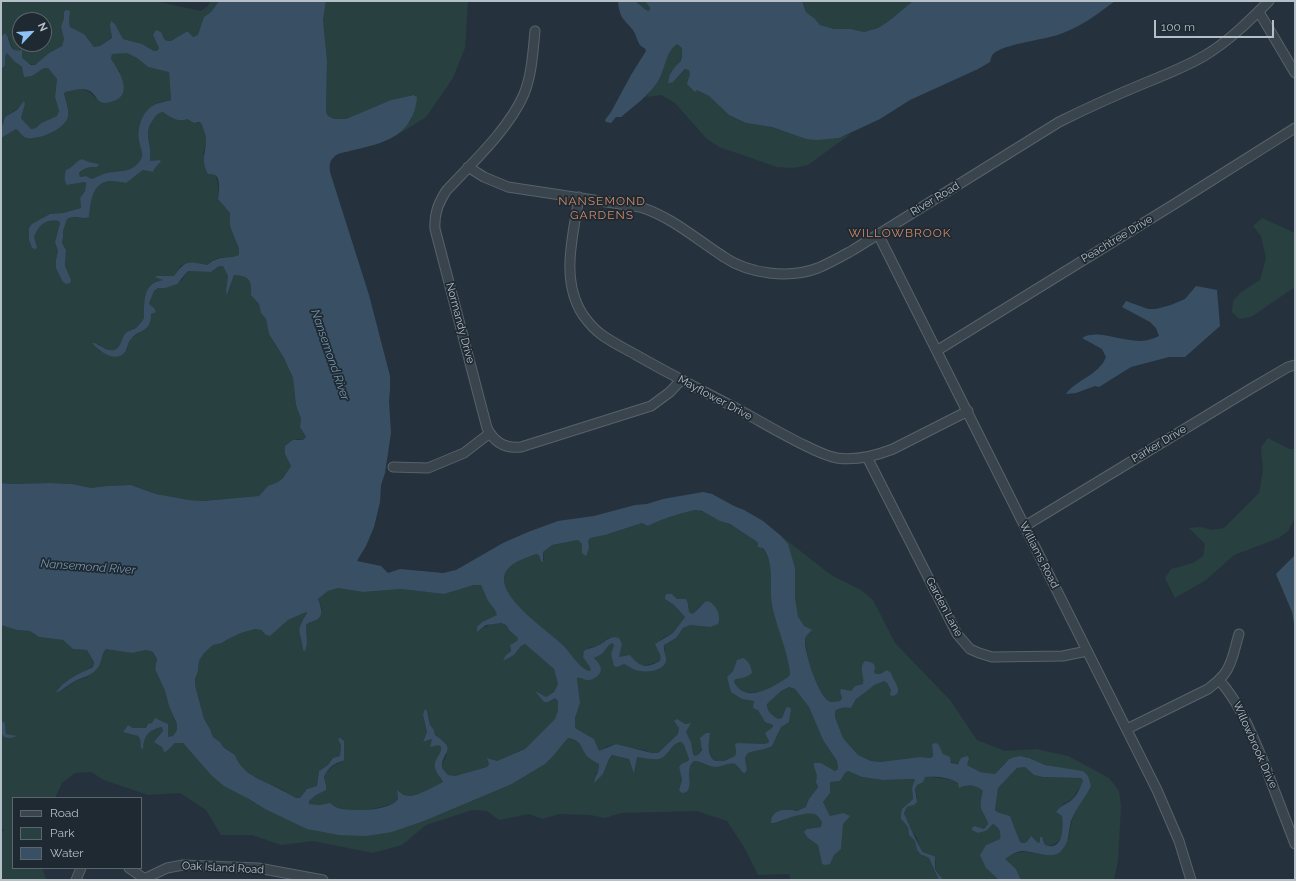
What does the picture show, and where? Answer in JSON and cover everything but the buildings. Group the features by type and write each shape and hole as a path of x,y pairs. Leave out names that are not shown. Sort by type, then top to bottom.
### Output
{"street":[{"name":"River Road","path":"468,168 484,177 508,186 640,207 668,218 725,258 751,268 768,272 798,272 818,268 843,256 1059,122 1087,108 1183,68 1214,50 1238,31 1269,1"},
{"path":"1259,12 1295,73"},
{"name":"Normandy Drive","path":"490,433 435,229 435,216 440,201 446,191 498,134 522,99 529,79 535,30"},
{"name":"Peachtree Drive","path":"938,350 1295,128"},
{"name":"Mayflower Drive","path":"579,197 572,249 570,279 573,293 583,315 590,325 601,334 681,380 795,441 823,454 849,460 867,457 893,449 968,411"},
{"name":"Williams Road","path":"878,234 938,350 1087,651 1127,728 1173,827 1191,880"},
{"name":"Parker Drive","path":"1025,526 1252,388 1288,367 1295,365"},
{"path":"393,467 428,468 464,453 490,433 501,444 508,447 521,447 651,406 661,400 681,380"},
{"name":"Garden Lane","path":"867,457 957,634 970,648 979,654 992,657 1063,656 1087,651"},
{"path":"1127,728 1208,689 1219,680 1226,672 1239,634"},
{"name":"Willowbrook Drive","path":"1219,680 1235,700 1256,745 1278,797 1295,844"},
{"name":"Oak Island Road","path":"130,869 146,878 167,868 183,865 258,868 323,880"},
{"path":"76,880 81,869"}],"green space":[{"path":"1,1 155,1 201,11 208,6 210,1 219,1 211,12 204,17 199,35 193,37 186,32 171,41 167,41 153,35 159,48 157,51 154,51 142,44 123,39 115,24 110,26 112,38 100,46 94,47 84,34 70,27 70,12 64,12 61,27 64,39 62,46 52,51 52,12 12,12 12,47 9,38 2,36 1,40"},
{"path":"326,1 468,1 465,48 453,78 426,117 399,134 412,119 416,95 391,100 346,119 334,119 328,116 326,112 327,61 323,20"},
{"path":"635,1 645,1 650,8 649,11 646,10"},
{"path":"802,1 913,1 878,28 864,32 851,29 834,29 820,25 806,12"},
{"path":"677,44 682,48 682,56 678,64 671,72 673,82 686,69 689,70 697,90 709,96 729,115 746,123 772,127 806,139 839,138 852,133 808,165 793,168 777,167 719,147 706,138 675,103 661,95 646,97 658,82 670,52"},
{"path":"16,52 51,52 35,65 18,55"},
{"path":"127,52 148,67 169,71 171,100 157,103 139,141 143,154 141,160 134,167 124,172 106,173 92,179 86,176 80,177 79,174 87,168 97,167 98,164 82,159 66,170 65,182 67,185 84,182 86,183 85,191 80,198 81,208 63,213 50,214 29,228 29,240 32,248 37,247 34,237 40,226 46,222 59,221 60,223 55,242 58,251 56,260 71,280 65,266 66,250 62,243 63,231 67,219 89,217 93,194 99,186 104,183 110,181 126,183 143,170 153,172 159,160 150,161 151,155 148,130 155,117 163,112 174,119 187,119 194,123 201,123 207,141 203,154 213,170 217,180 219,192 218,199 230,213 230,226 239,249 239,255 219,258 207,265 196,263 181,265 174,276 156,276 157,278 164,280 155,282 144,304 144,318 137,327 126,334 120,347 112,351 127,350 130,339 145,329 154,308 149,305 154,291 158,288 165,288 182,280 188,271 211,272 219,266 223,266 228,276 226,291 228,294 234,275 244,276 247,278 251,283 252,295 259,304 261,313 266,319 269,334 284,358 293,378 296,405 301,419 300,427 306,437 303,440 297,439 285,454 291,466 283,478 268,486 259,496 203,501 156,494 131,485 91,488 72,484 1,483 1,138 16,129 19,130 23,136 38,138 68,107 64,94 65,92 79,89 86,90 96,99 120,72 111,59 112,54","holes":["97,343 104,349 109,351 99,351"]},
{"path":"7,53 15,62 32,76 44,68 48,68 57,79 55,97 59,111 57,116 41,123 36,128 31,129 21,118 25,104 5,117 1,127 1,70 5,66 5,56"},
{"path":"1262,218 1295,233 1295,287 1251,317 1239,319 1232,312 1233,301 1240,293 1260,280 1266,258 1261,236 1253,226"},
{"path":"1268,438 1289,449 1295,449 1295,518 1288,531 1279,538 1234,555 1206,580 1175,598 1165,578 1171,569 1193,563 1203,556 1205,544 1189,528 1201,527 1212,530 1224,528 1259,493 1263,470 1261,447"},
{"path":"695,510 701,511 735,527 749,536 756,541 766,553 769,561 771,572 771,596 790,674 770,689 761,692 749,693 739,690 734,682 737,661 733,671 727,677 742,699 754,701 765,722 773,725 768,743 735,745 735,756 724,761 715,761 710,752 709,733 699,754 695,756 686,732 690,723 679,728 678,734 658,753 652,753 616,744 608,746 599,752 594,739 575,728 575,718 580,703 577,678 579,677 589,680 594,658 602,654 612,643 614,645 611,654 617,667 624,664 637,670 646,670 666,660 664,645 676,638 683,628 690,625 710,627 702,604 692,614 689,612 688,604 677,599 672,594 665,599 674,605 685,617 673,633 663,638 655,646 660,652 661,661 643,666 618,657 622,644 608,638 598,646 588,648 583,657 591,667 591,670 589,671 581,666 563,645 535,622 514,600 507,590 504,579 507,570 524,558 536,554 539,555 541,561 544,560 543,552 552,545 578,540 582,544 590,538 605,535 642,523 648,526 665,518"},
{"path":"780,535 831,575 861,590 873,600 895,643 950,700 977,740 1005,751 1036,749 1068,756 1109,778 1119,791 1121,806 1118,861 1114,880 1021,880 1016,869 1004,859 1024,852 1046,855 1069,838 1074,815 1086,795 1083,771 1042,764 1025,757 1017,756 1003,764 995,774 980,772 967,765 967,762 956,763 949,761 939,745 932,744 933,756 931,758 920,757 880,762 871,761 858,755 843,738 835,717 835,711 847,707 851,708 856,699 874,684 884,681 891,690 898,687 887,670 880,674 876,674 862,668 864,679 863,684 855,686 851,691 840,692 842,698 840,701 831,702 827,700 817,687 808,659 804,626 798,616 795,598 795,568"},
{"path":"474,585 481,585 488,601 498,615 482,622 479,631 488,625 500,623 511,630 518,638 517,641 510,645 511,651 505,656 503,661 514,655 521,645 525,644 554,669 558,684 554,692 546,697 537,693 548,702 555,698 558,701 558,710 555,719 525,749 497,761 487,759 489,764 487,767 455,776 448,775 442,768 447,754 444,741 435,735 434,730 430,725 427,711 423,715 427,732 423,742 431,739 441,747 435,767 443,782 412,796 404,795 397,790 398,799 394,803 378,808 357,811 343,809 330,804 309,804 309,801 316,795 326,790 324,776 327,771 334,765 342,762 341,745 340,756 333,758 328,765 319,771 317,786 307,789 300,798 298,798 249,773 243,768 235,755 224,748 220,742 213,737 204,719 195,685 195,679 199,661 204,653 213,645 222,643 241,633 255,629 261,630 266,635 270,636 288,620 306,612 307,613 299,628 303,650 307,643 306,626 308,623 317,620 322,609 318,599 328,591 338,588 363,592 401,589 444,594"},
{"path":"1,625 17,630 30,631 39,637 63,640 73,649 87,650 94,662 93,666 58,689 64,689 76,681 88,677 100,664 102,653 106,648 132,653 146,650 153,652 157,659 155,669 177,724 177,730 173,736 168,738 168,724 152,723 146,728 133,728 128,725 123,732 138,736 140,739 141,748 144,747 145,739 148,733 154,729 162,727 162,747 167,751 175,743 183,743 211,775 265,809 392,832 424,821 512,784 545,764 568,738 578,742 586,755 599,764 600,768 595,775 603,774 609,759 613,755 629,759 634,774 637,757 660,758 674,745 681,742 684,745 689,759 679,767 682,780 679,790 688,791 690,787 689,767 694,761 716,767 735,764 742,772 747,770 745,758 748,753 772,746 781,726 786,708 782,718 778,719 769,711 767,704 781,691 788,687 795,689 809,707 823,740 837,761 838,768 835,771 821,763 814,766 818,784 816,791 808,801 806,807 797,811 786,809 774,823 800,814 810,813 818,816 823,822 821,827 807,829 808,838 818,845 822,864 841,849 843,813 830,816 823,802 830,793 830,782 840,781 848,771 862,777 883,780 916,779 912,788 913,799 902,809 901,819 908,827 909,835 915,841 917,850 920,854 929,858 939,880 791,880 789,874 758,875 744,847 727,821 697,811 621,813 605,818 590,815 559,814 543,819 529,814 499,820 487,811 472,810 426,825 402,845 373,853 313,841 281,845 252,835 221,835 206,810 180,793 148,795 104,780 91,772 75,773 62,783 55,797 12,797 12,869 42,869 46,880 1,880 1,832 4,830 1,828 1,725 2,734 16,736 6,734 5,723 1,721"},
{"path":"1025,767 1034,775 1043,777 1082,778 1083,780 1081,786 1072,799 1063,804 1056,812 1062,816 1062,836 1057,843 1052,845 1046,846 1044,840 1038,844 1020,842 1010,816 995,810 998,788 1017,768"},
{"path":"925,777 952,780 962,786 977,786 983,791 981,805 986,815 988,824 984,829 972,827 972,829 978,833 986,831 993,824 1000,830 1000,839 986,845 986,868 999,880 944,880 937,872 935,867 936,861 932,855 923,852 920,849 917,838 912,831 904,813 907,807 914,805 917,797 915,789"}],"water":[{"name":"Nansemond River","path":"219,1 326,1 323,20 327,61 326,112 328,116 334,119 346,119 391,100 414,95 417,97 414,112 408,124 400,133 378,144 338,154 333,158 330,164 330,172 369,295 390,376 389,401 391,433 385,473 381,485 380,502 374,527 366,546 357,561 381,566 388,573 400,569 443,573 456,570 503,543 558,521 594,516 663,499 703,492 712,494 763,521 780,535 788,544 795,568 795,598 798,616 804,626 812,630 805,639 805,646 813,674 826,699 831,702 840,701 842,698 840,692 841,689 851,691 855,686 863,684 862,666 865,661 874,664 874,672 876,674 880,674 887,670 891,673 898,689 896,694 893,696 890,695 891,690 884,681 874,685 856,699 851,708 847,707 835,711 835,717 843,738 858,755 871,761 880,762 920,757 931,758 933,756 932,744 936,743 939,745 943,754 950,757 951,763 958,764 961,758 967,756 969,758 967,765 980,772 995,774 1009,759 1020,756 1045,765 1083,771 1088,776 1091,786 1073,816 1066,845 1063,849 1052,855 1025,851 1014,853 1005,859 1016,869 1021,880 999,880 986,868 980,855 986,845 1000,839 1000,830 993,824 986,831 978,833 972,830 974,826 984,829 988,824 981,808 983,791 978,787 972,786 959,788 958,783 947,778 925,777 923,782 917,785 915,789 917,802 914,805 907,807 904,813 921,850 935,857 935,869 944,880 939,880 929,858 920,854 917,850 915,841 909,835 908,827 901,819 902,809 913,799 912,788 915,779 883,780 862,777 848,771 840,781 830,782 830,793 823,802 830,816 843,813 850,816 843,824 841,849 834,855 830,864 822,864 818,845 808,838 804,832 807,829 821,827 822,822 817,815 810,813 771,823 772,818 777,812 784,810 797,811 806,807 809,799 818,787 814,763 821,763 835,771 838,768 837,761 823,740 809,707 795,689 789,687 781,691 767,704 767,707 772,715 778,719 782,718 786,708 789,707 791,709 789,722 781,727 772,746 748,753 745,758 747,770 745,773 742,772 735,764 716,767 694,761 689,770 690,783 688,790 682,793 679,790 682,780 679,767 689,759 684,745 681,742 675,745 659,759 637,757 634,774 629,759 612,755 603,774 594,783 599,769 599,764 587,756 578,742 568,738 545,764 512,784 424,821 392,832 366,836 339,835 307,829 265,809 224,786 211,775 183,743 175,743 164,752 162,747 154,742 163,731 162,727 149,732 144,740 143,749 141,748 140,739 138,736 123,732 128,725 133,728 146,728 155,718 168,724 168,737 173,736 177,730 177,724 155,669 157,659 153,652 146,650 132,653 106,649 103,653 99,666 93,672 56,693 63,684 78,674 93,667 94,662 87,650 73,649 63,640 39,637 30,631 17,630 1,625 1,483 72,484 91,488 131,485 156,494 203,501 259,496 268,486 283,478 291,466 285,454 285,446 293,440 303,440 306,437 300,427 301,419 296,405 293,378 284,358 269,334 266,319 261,313 259,304 251,295 249,280 244,277 234,275 227,295 226,291 228,276 223,266 219,266 211,272 188,271 177,284 165,288 158,288 154,291 149,304 156,312 151,314 147,328 131,339 125,352 120,356 116,357 107,355 92,343 109,350 118,348 125,334 136,328 144,318 145,299 148,289 157,281 163,280 155,276 174,276 181,267 188,263 207,265 220,258 239,255 239,249 230,226 230,213 218,199 219,186 217,177 213,174 208,174 206,169 204,158 206,138 201,123 194,123 187,119 177,120 163,112 157,114 148,130 151,155 150,161 161,161 153,172 143,170 126,183 110,181 104,183 99,186 93,194 89,217 73,217 67,219 63,231 62,243 66,250 65,266 71,280 70,283 66,284 63,282 56,268 58,251 55,242 60,223 59,221 46,222 40,226 34,237 37,247 36,249 32,248 29,240 29,228 32,224 50,214 63,213 81,208 80,198 85,191 86,183 84,182 67,185 65,182 66,170 80,160 82,159 99,164 97,167 88,168 79,173 80,177 86,176 92,179 105,173 128,170 140,161 142,153 139,136 140,122 151,107 171,100 169,72 148,67 137,58 127,53 112,54 111,59 120,74 124,86 121,96 116,100 104,103 100,101 92,92 81,89 65,92 64,94 68,108 68,116 66,121 57,129 45,135 27,138 16,129 1,138 1,127 5,117 17,110 24,101 25,104 21,118 31,129 36,128 41,123 57,116 59,111 55,97 57,79 48,68 44,68 32,76 24,77 22,67 7,53 5,56 5,66 1,69 2,36 5,33 12,48 12,52 22,52 22,58 31,65 35,65 49,53 62,46 64,39 61,27 64,12 66,10 70,11 70,27 84,34 94,47 100,46 112,38 110,26 111,21 115,24 123,39 142,44 154,51 157,51 159,48 153,35 156,30 161,32 164,39 167,41 171,41 186,32 193,37 198,35 204,17 211,12","holes":["695,510 702,511 720,521 730,524 756,541 758,543 758,547 763,548 767,554 771,575 772,605 787,657 790,674 788,677 775,685 760,692 745,692 739,689 734,682 735,679 746,677 752,673 749,664 743,658 737,660 733,671 727,677 731,692 742,699 754,701 753,708 758,710 765,722 773,725 772,728 765,733 769,741 768,743 763,744 737,743 735,745 735,756 724,761 715,761 709,752 710,733 706,733 700,738 702,750 695,756 686,732 691,723 685,724 677,719 674,721 679,728 678,734 658,753 652,753 616,744 599,751 594,739 575,728 575,718 580,703 577,678 586,680 595,678 601,669 594,658 602,654 612,643 614,645 611,654 614,666 617,667 624,664 635,670 653,671 664,665 666,661 664,645 676,638 683,628 690,625 710,627 718,624 719,617 717,610 713,604 707,601 692,614 689,612 686,599 677,599 672,594 667,594 665,599 674,605 685,617 673,633 655,644 660,654 660,661 655,664 643,666 630,655 619,657 622,644 619,638 613,637 584,651 583,657 590,667 591,670 589,671 581,666 563,645 535,622 514,600 507,590 504,579 507,570 524,558 536,554 539,555 541,561 543,562 543,552 552,545 578,540 582,544 582,553 586,556 589,548 588,541 590,538 605,535 642,523 648,526 665,518","474,585 481,585 488,601 497,615 482,622 477,627 477,632 486,625 501,623 506,625 518,638 517,641 510,645 511,651 505,656 503,661 514,655 521,646 525,644 554,669 558,684 554,692 546,697 535,691 544,702 548,702 555,698 558,701 558,710 555,719 525,749 497,761 487,758 489,764 487,767 455,776 448,775 442,768 442,762 447,751 446,745 435,735 425,709 423,715 427,732 423,742 431,739 430,747 438,745 441,747 436,760 435,768 443,782 426,791 411,796 402,794 397,790 398,799 388,806 370,810 352,810 338,808 330,803 320,805 309,804 309,801 316,795 326,790 324,777 328,769 344,760 344,741 340,738 338,739 341,745 340,756 333,758 328,765 319,771 317,786 307,789 300,798 298,798 249,773 243,768 235,755 224,748 220,742 213,737 204,719 195,685 199,661 204,653 213,645 222,643 241,633 255,629 261,630 266,635 270,636 288,620 306,612 307,613 299,628 303,650 305,651 307,643 306,625 320,617 321,614 318,599 328,591 338,588 363,592 401,589 444,594","1025,767 1034,775 1043,777 1081,778 1083,780 1080,789 1074,798 1056,812 1062,816 1061,837 1056,845 1045,845 1042,837 1040,837 1040,842 1038,843 1031,836 1027,842 1020,842 1010,816 995,810 998,788 1017,768"]},
{"path":"619,1 635,1 649,11 650,8 645,1 802,1 806,12 820,25 834,29 851,29 864,32 878,28 913,1 1115,1 1090,19 1070,30 999,50 992,55 990,62 978,69 910,100 880,119 839,138 817,140 806,139 772,127 746,123 729,115 709,96 697,90 695,92 687,84 690,74 689,70 685,69 673,82 668,83 670,74 682,58 682,48 677,44 670,52 660,78 649,93 621,117 616,117 611,123 606,122 605,120 646,51 640,45 634,32 621,15"},
{"path":"1196,286 1217,290 1220,326 1185,357 1169,357 1131,367 1099,387 1095,386 1076,393 1066,394 1076,384 1093,373 1103,363 1106,357 1102,349 1082,338 1090,335 1099,335 1139,341 1149,340 1159,336 1156,328 1150,322 1122,307 1126,301 1148,309 1156,309 1185,299"},
{"path":"1295,555 1295,630 1292,612 1276,574"},
{"path":"1,721 5,723 6,734 17,736 10,738 4,737 2,734"}],"district":[{"name":"NANSEMOND GARDENS","path":"602,208"},
{"name":"WILLOWBROOK","path":"900,233"}]}
